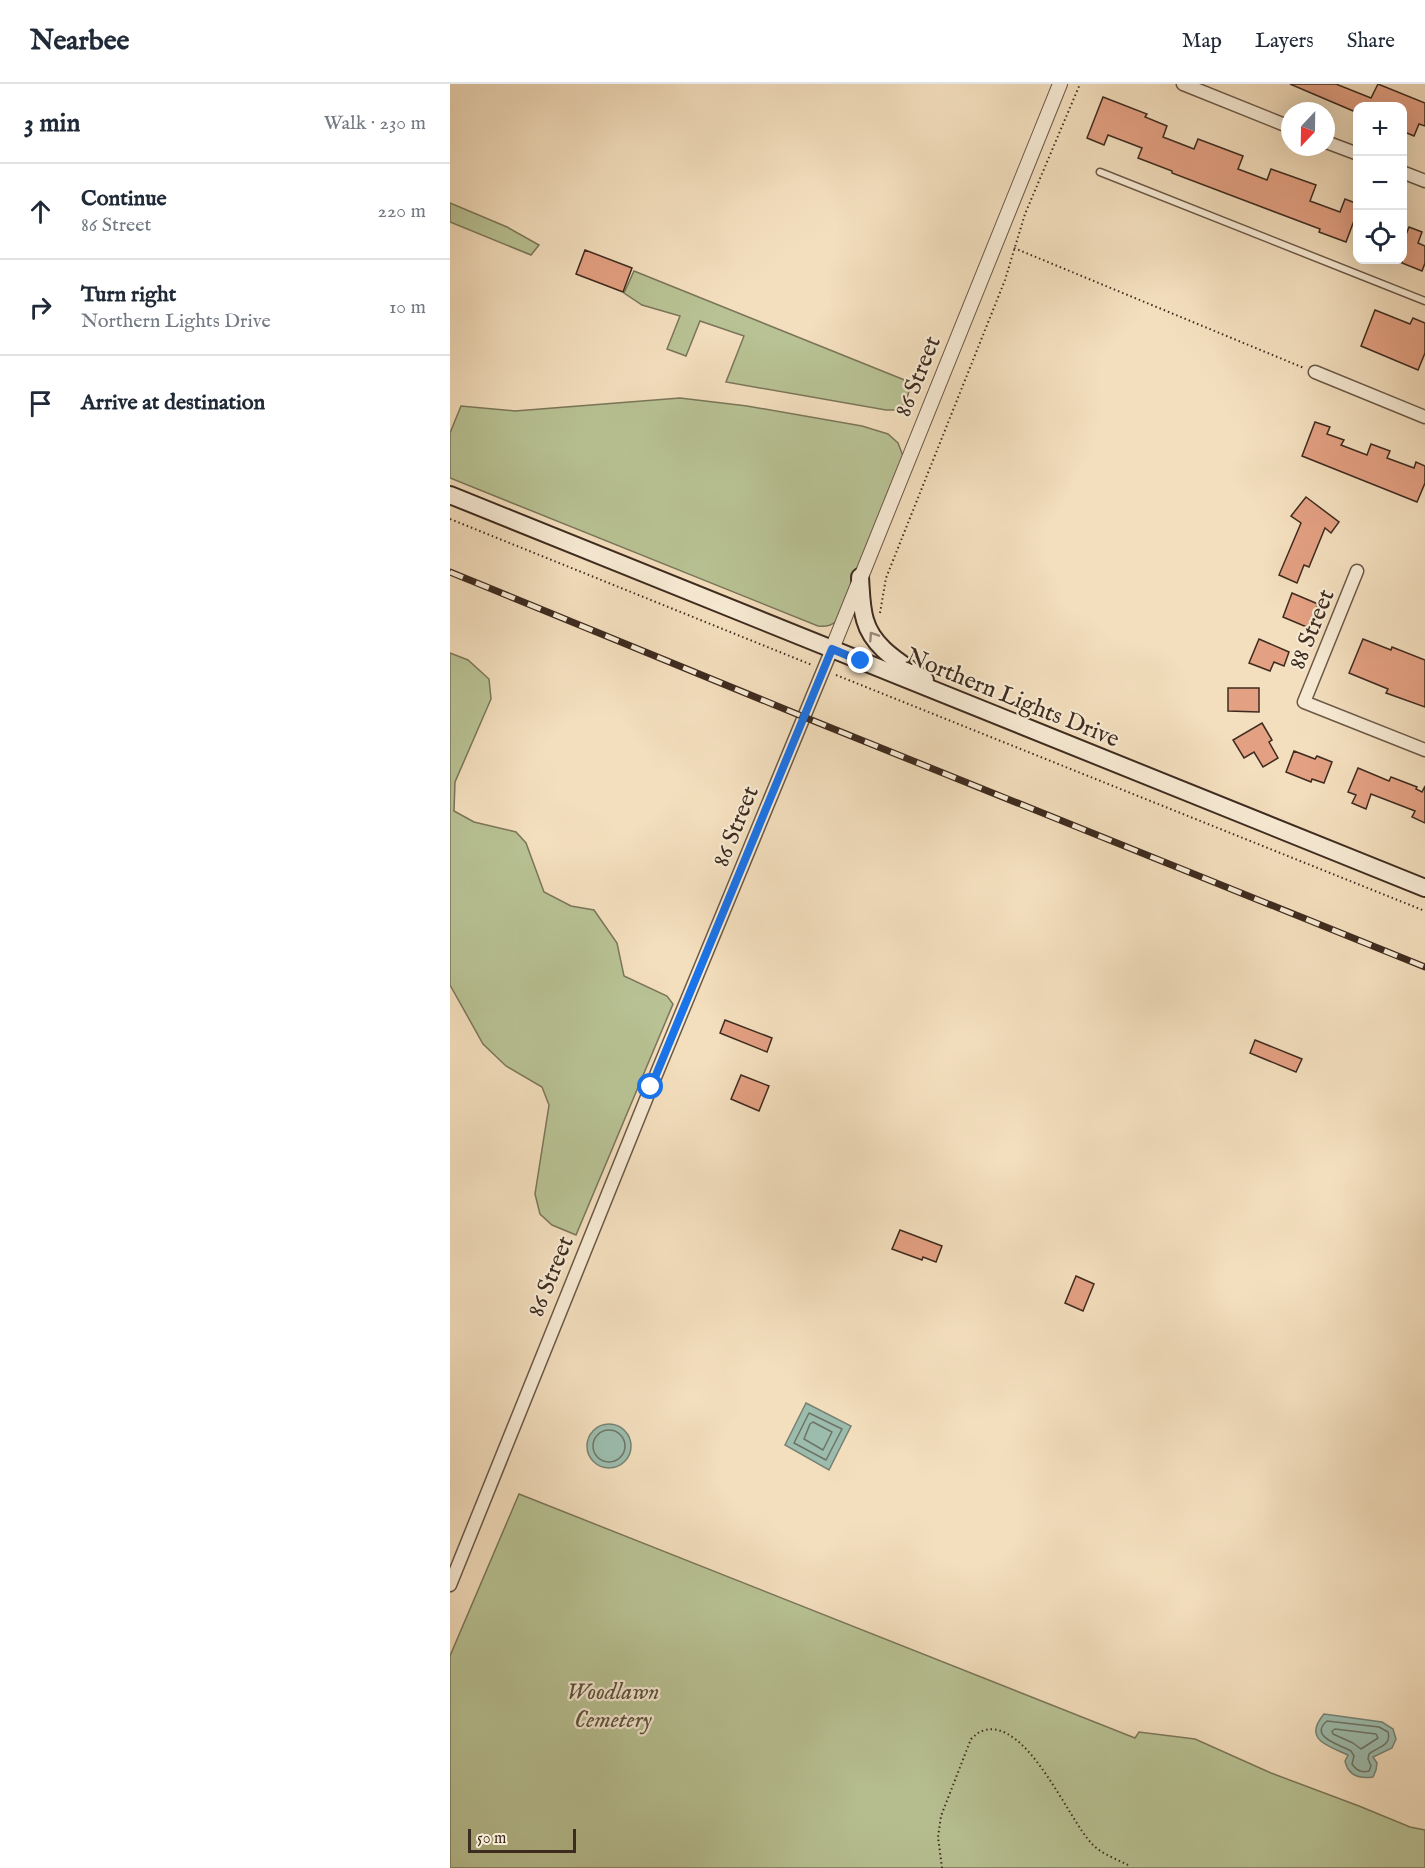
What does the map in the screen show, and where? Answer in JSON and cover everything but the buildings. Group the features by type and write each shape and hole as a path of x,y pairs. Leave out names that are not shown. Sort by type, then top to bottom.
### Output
{"main road":[{"name":"Northern Lights Drive","path":"450,495 1425,888"},
{"path":"860,577 864,618 876,641 884,650 951,698"}],"street":[{"name":"86 Street","path":"450,1585 1060,84"},
{"path":"1183,84 1281,123"},
{"path":"1335,145 1353,152"},
{"path":"1407,174 1425,181"},
{"path":"1315,372 1425,416"},
{"name":"88 Street","path":"1357,571 1304,702 1425,750"}],"lane":[{"path":"1100,172 1425,301"}],"path":[{"path":"880,614 886,578 1005,279 1025,214 1080,84"},
{"path":"1014,248 1315,372"},
{"path":"450,519 1425,911"},
{"path":"942,1868 938,1837 941,1816 971,1739 981,1731 992,1729 1003,1732 1026,1748 1040,1764 1092,1844 1128,1865"}],"green space":[{"path":"450,203 507,227 539,245 531,255 450,222"},
{"path":"634,271 907,381 911,385 906,401 898,410 886,410 726,382 744,336 700,321 686,356 667,349 680,316 642,305 624,293"},
{"path":"680,398 747,406 862,426 888,434 898,443 903,456 840,618 835,622 828,626 818,626 450,478 450,433 461,406 515,411"},
{"path":"450,653 468,660 489,679 491,699 455,782 454,811 474,822 516,832 526,843 544,892 571,906 594,910 617,943 624,976 667,996 673,1004 576,1235 552,1225 540,1214 535,1194 549,1105 542,1087 506,1066 483,1044 450,985"},
{"name":"Woodlawn Cemetery","path":"519,1494 1135,1738 1139,1732 1195,1739 1271,1773 1410,1827 1425,1830 1425,1868 450,1868 450,1656"}],"water":[{"path":"806,1403 851,1426 829,1470 785,1445"},
{"path":"609,1424 625,1430 631,1446 625,1462 609,1468 593,1462 587,1446 593,1430"},
{"path":"1324,1714 1382,1722 1393,1729 1396,1739 1392,1748 1373,1757 1377,1763 1373,1777 1359,1777 1351,1773 1345,1761 1348,1755 1326,1745 1317,1736 1318,1723"}],"railway":[{"path":"450,572 1425,967"}],"route":[{"path":"651,1087 832,649 861,661"}]}
